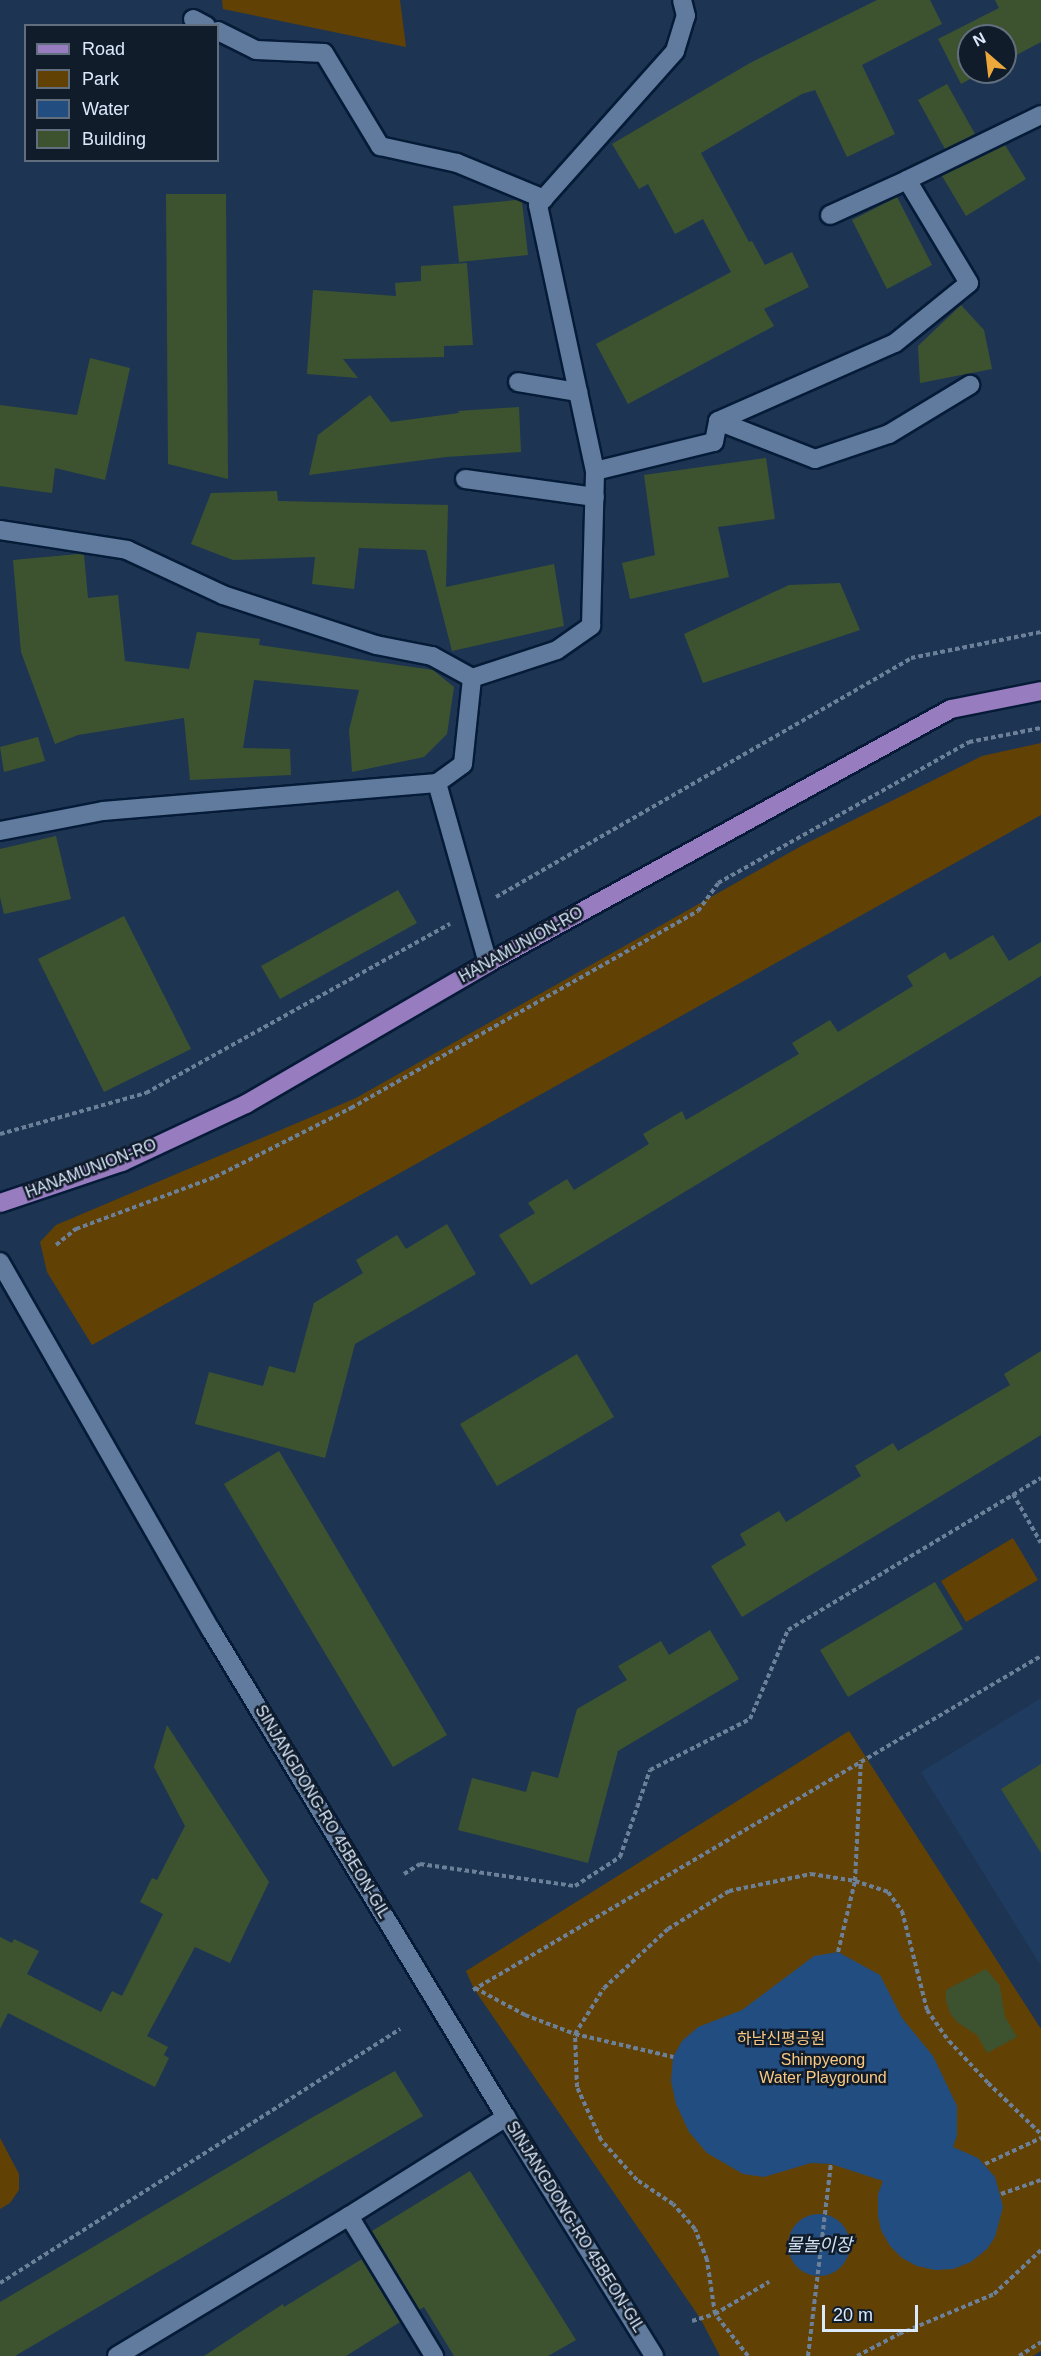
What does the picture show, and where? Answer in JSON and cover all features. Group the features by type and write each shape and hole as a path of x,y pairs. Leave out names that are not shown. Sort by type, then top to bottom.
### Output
{"main road":[{"name":"HANAMUNION-RO","path":"0,1203 122,1162 246,1104 488,963 951,709 1041,691"}],"street":[{"path":"0,530 127,550 223,595 376,645 432,656 472,678 557,650 591,626 595,471 538,205 675,51 686,16 682,0"},
{"path":"219,32 256,50 324,53 380,146 458,163 544,199"},
{"path":"830,215 1041,115"},
{"path":"718,421 895,342 969,283 907,180"},
{"path":"518,382 578,392"},
{"path":"718,421 815,459 889,434 970,385"},
{"path":"595,471 714,442 718,421"},
{"path":"465,479 595,497"},
{"path":"0,831 103,811 437,783 463,764 472,678"},
{"path":"437,783 488,963"},
{"name":"SINJANGDONG-RO 45BEON-GIL","path":"0,1262 211,1630 506,2117 654,2356"},
{"path":"117,2356 350,2217 506,2117"},
{"path":"350,2217 434,2356"}],"path":[{"path":"0,1134 147,1093 474,910 911,658 1041,632"},
{"path":"56,1245 76,1229 215,1177 351,1108 698,911 718,883 969,742 1041,728"},
{"path":"404,1874 420,1864 575,1886 620,1857 650,1770 750,1719 788,1630 1041,1478"},
{"path":"1013,1494 1041,1543"},
{"path":"674,2057 575,2034 525,2015 474,1989 1041,1656"},
{"path":"838,1952 855,1881 861,1761"},
{"path":"748,2356 715,2314 707,2260 695,2229 673,2204 637,2180 601,2140 577,2087 575,2034 604,1988 668,1929 729,1891 811,1874 855,1881 888,1892 902,1911 927,2010 950,2041 988,2083 1041,2136 985,2164"},
{"path":"0,2283 400,2029"},
{"path":"808,2356 831,2164"},
{"path":"1001,2194 1041,2180"},
{"path":"857,2356 899,2334 994,2294 1041,2250"},
{"path":"693,2321 715,2314 769,2282"},
{"path":"1018,2356 1041,2342"}],"shaded area":[{"path":"1041,1698 1041,1966 921,1772"}],"green space":[{"path":"222,0 400,0 406,47 223,9"},
{"path":"1041,743 1041,815 92,1345 47,1272 40,1242 56,1225 356,1098 803,845 982,756"},
{"path":"1013,1538 1038,1580 966,1622 941,1581"},
{"name":"하남신평공원","path":"849,1731 1041,2029 1041,2351 1033,2356 720,2356 700,2318 474,1989 466,1971"},
{"path":"0,2138 19,2174 19,2190 10,2203 0,2209"}],"water":[{"name":"Shinpyeong Water Playground","path":"838,1952 880,1975 902,2018 933,2056 957,2106 957,2136 953,2147 978,2158 995,2177 1003,2207 995,2237 987,2249 971,2262 953,2269 935,2270 917,2266 902,2258 890,2246 881,2230 878,2216 878,2194 883,2181 831,2164 811,2163 764,2177 743,2174 707,2153 689,2132 676,2104 671,2081 673,2057 682,2041 698,2027 742,2010 814,1956"},
{"name":"물놀이장","path":"813,2214 825,2214 841,2223 848,2233 850,2245 848,2257 841,2267 825,2276 813,2276 802,2271 793,2262 788,2251 788,2239 793,2228 802,2219"}],"building":[{"path":"877,0 930,0 942,24 862,65 895,134 847,157 815,90 802,94 701,153 749,242 752,241 765,265 792,252 809,287 764,309 774,326 628,404 596,344 731,272 703,219 675,234 648,184 639,189 612,144 750,63"},
{"path":"995,0 1041,0 1041,42 1017,55 1017,24 968,24 999,8"},
{"path":"957,29 957,76 938,39"},
{"path":"947,84 975,134 945,149 918,100"},
{"path":"1005,145 1026,179 966,216 942,176"},
{"path":"166,194 226,194 228,479 168,464"},
{"path":"897,197 932,265 887,289 852,220"},
{"path":"517,200 522,202 528,255 459,262 453,206"},
{"path":"467,263 473,345 444,346 444,357 343,359 358,378 307,374 313,290 396,296 395,283 421,281 421,266"},
{"path":"961,305 984,330 992,369 920,383 918,346"},
{"path":"90,358 130,368 105,480 55,468 52,493 0,486 0,405 77,415"},
{"path":"370,395 391,422 459,413 458,411 519,407 521,452 446,457 309,475 318,435"},
{"path":"766,458 775,519 718,527 729,577 630,599 622,563 655,555 644,475"},
{"path":"277,491 278,501 448,505 446,587 554,564 564,626 452,651 426,550 359,548 354,589 312,584 315,557 233,560 191,544 211,493"},
{"path":"84,555 88,598 118,595 125,661 189,669 197,632 260,639 259,645 433,670 454,687 447,734 424,757 352,772 349,730 359,690 254,680 243,748 290,749 291,775 190,780 184,718 78,735 55,744 21,652 13,560"},
{"path":"840,583 860,630 703,683 684,634 789,585"},
{"path":"38,737 45,761 4,772 0,747"},
{"path":"56,836 71,899 4,914 0,897 0,849"},
{"path":"398,890 417,923 280,999 261,966"},
{"path":"124,916 191,1049 104,1092 38,959"},
{"path":"993,935 1009,961 1041,942 1041,976 531,1285 499,1235 535,1213 528,1203 567,1179 574,1190 649,1144 643,1134 682,1111 686,1120 799,1054 792,1043 830,1020 838,1032 913,986 907,976 945,952 950,960"},
{"path":"447,1224 476,1274 355,1344 325,1458 195,1424 209,1372 263,1386 269,1366 295,1373 314,1303 363,1273 356,1260 397,1235 406,1249"},
{"path":"1041,1351 1041,1435 742,1617 711,1566 746,1545 740,1534 779,1511 786,1522 861,1476 855,1466 893,1443 898,1451 1010,1385 1004,1374"},
{"path":"577,1354 614,1417 497,1486 460,1424"},
{"path":"279,1451 447,1735 393,1767 224,1484"},
{"path":"935,1582 963,1629 848,1697 820,1650"},
{"path":"710,1630 739,1679 618,1751 588,1863 458,1830 472,1778 526,1792 532,1771 558,1778 577,1709 627,1680 618,1666 661,1641 669,1655"},
{"path":"167,1725 269,1882 230,1963 195,1947 147,2036 168,2047 164,2055 169,2058 155,2087 8,2013 0,2029 0,1937 12,1943 14,1939 39,1951 27,1974 101,2012 112,1991 122,1996 163,1914 140,1902 152,1878 157,1880 185,1826 154,1767"},
{"path":"1041,1764 1041,1853 1001,1789"},
{"path":"986,1969 1000,1986 1005,2017 1017,2037 987,2053 977,2035 957,2022 950,2013 946,2001 946,1990"},
{"path":"395,2071 423,2116 15,2356 0,2356 0,2302"},
{"path":"470,2171 576,2340 548,2356 454,2356 424,2307 419,2310 372,2231"},
{"path":"362,2259 400,2322 346,2356 204,2356 283,2304 284,2307"}]}
